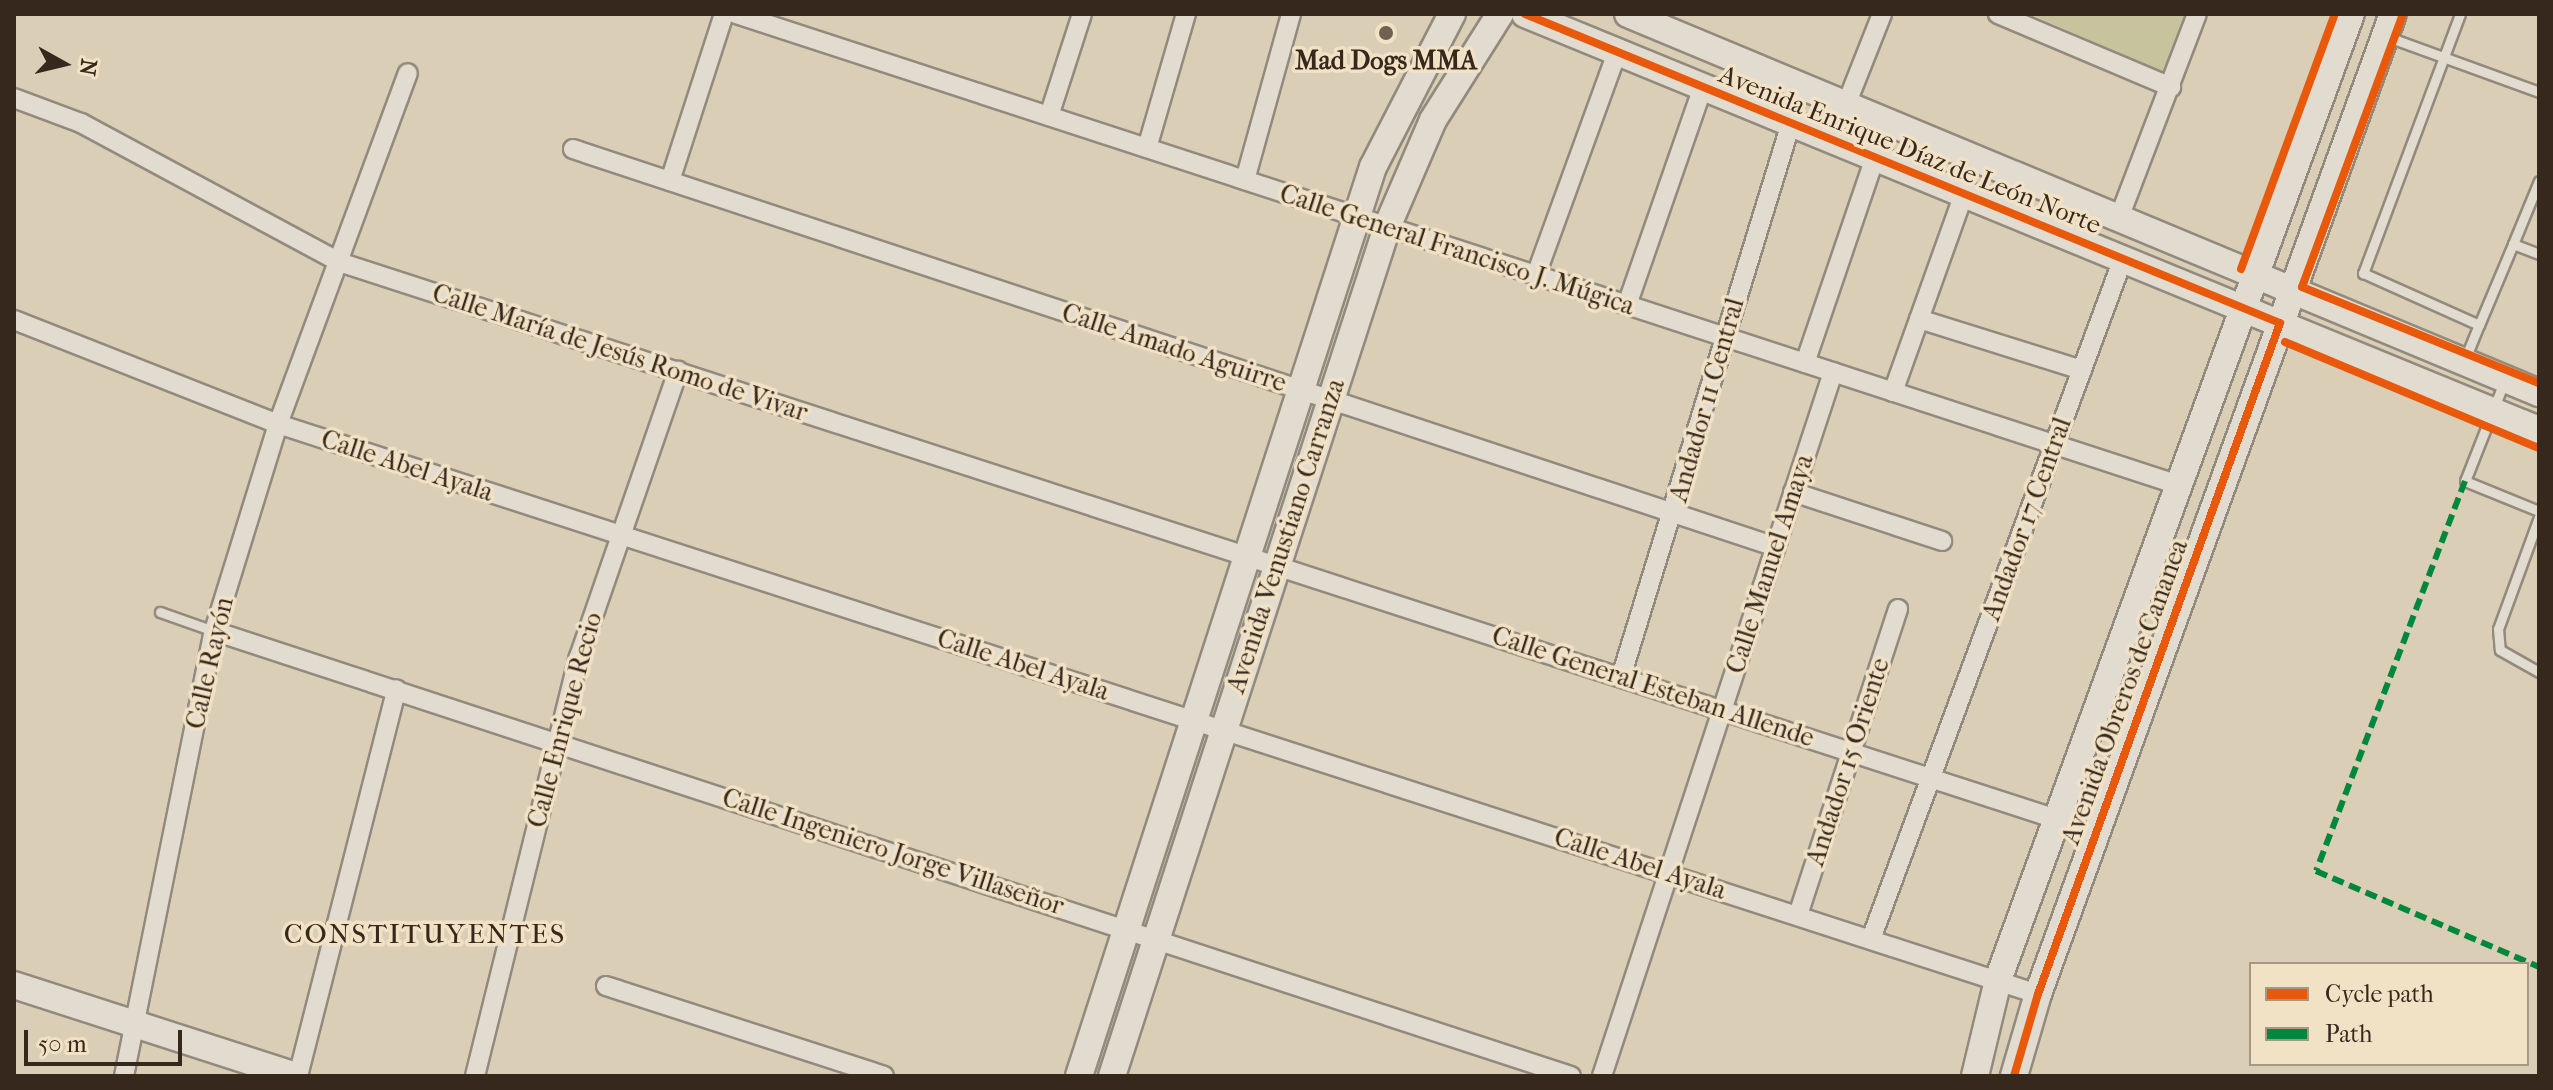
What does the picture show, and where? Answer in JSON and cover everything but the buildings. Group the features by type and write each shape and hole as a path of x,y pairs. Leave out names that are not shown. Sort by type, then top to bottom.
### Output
{"street":[{"path":"670,181 724,14"},
{"name":"Calle General Francisco J. Múgica","path":"736,14 2179,485"},
{"path":"1049,116 1082,14"},
{"path":"1147,148 1186,14"},
{"path":"1245,180 1291,14"},
{"name":"Avenida Venustiano Carranza","path":"1079,1076 1357,217 1391,124 1452,14"},
{"name":"Avenida Venustiano Carranza","path":"1112,1076 1387,227 1433,120 1500,14"},
{"name":"Avenida Enrique Díaz de León Norte","path":"1525,14 2539,430"},
{"name":"Avenida Enrique Díaz de León Norte","path":"1628,14 2505,379"},
{"path":"1846,105 1882,14"},
{"path":"1998,14 2171,87"},
{"path":"2119,218 2197,14"},
{"name":"Avenida Obreros de Cananea","path":"1975,1076 1998,980 2351,14"},
{"name":"Avenida Obreros de Cananea","path":"2014,1076 2038,994 2389,25"},
{"path":"1536,275 1617,52"},
{"name":"Calle Rayón","path":"124,1076 137,1025 214,631 278,424 408,73"},
{"path":"1627,305 1703,87"},
{"name":"Calle María de Jesús Romo de Vivar","path":"14,98 81,123 339,262 1249,556"},
{"name":"Andador 11 Central","path":"1621,677 1675,513 1722,336 1791,123"},
{"name":"Calle Amado Aguirre","path":"573,149 1776,547"},
{"path":"1805,363 1875,157"},
{"path":"1893,392 1964,194"},
{"name":"Andador 17 Central","path":"1871,939 2123,259"},
{"path":"1919,319 2082,370"},
{"name":"Calle Abel Ayala","path":"14,320 278,424 2038,994"},
{"name":"Calle Enrique Recio","path":"475,1076 555,743 619,535 678,371"},
{"name":"Calle Manuel Amaya","path":"1602,1076 1833,372"},
{"path":"2505,379 2539,393"},
{"path":"1793,492 1942,541"},
{"name":"Calle General Esteban Allende","path":"1249,556 2056,819"},
{"name":"Andador 15 Oriente","path":"1798,915 1898,609"},
{"name":"Calle Ingeniero Jorge Villaseñor","path":"214,631 1127,927 1571,1076"},
{"path":"14,985 296,1076 397,689"},
{"path":"606,986 884,1076"}],"lane":[{"path":"2460,14 2363,273 2479,325"},
{"path":"2389,25 2444,59 2539,92"},
{"path":"2464,362 2539,181"},
{"path":"2513,244 2539,254"},
{"path":"2505,379 2465,481 2539,511"},
{"path":"2539,517 2498,629 2500,650 2539,672"},
{"path":"160,612 214,631"}],"shaded area":[{"path":"2030,14 2192,14 2170,75"}],"marked path":[{"path":"2465,481 2316,871 2527,962"},
{"path":"2529,963 2539,967"}],"cycle path":[{"path":"1525,14 2280,323 2038,994 2014,1076"},
{"path":"2241,269 2335,14"},
{"path":"2403,14 2302,287 2539,383"},
{"path":"2285,342 2539,448"}],"place":[{"name":"Mad Dogs MMA","path":"1386,33"}],"district":[{"name":"CONSTITUYENTES","path":"425,934"}]}
